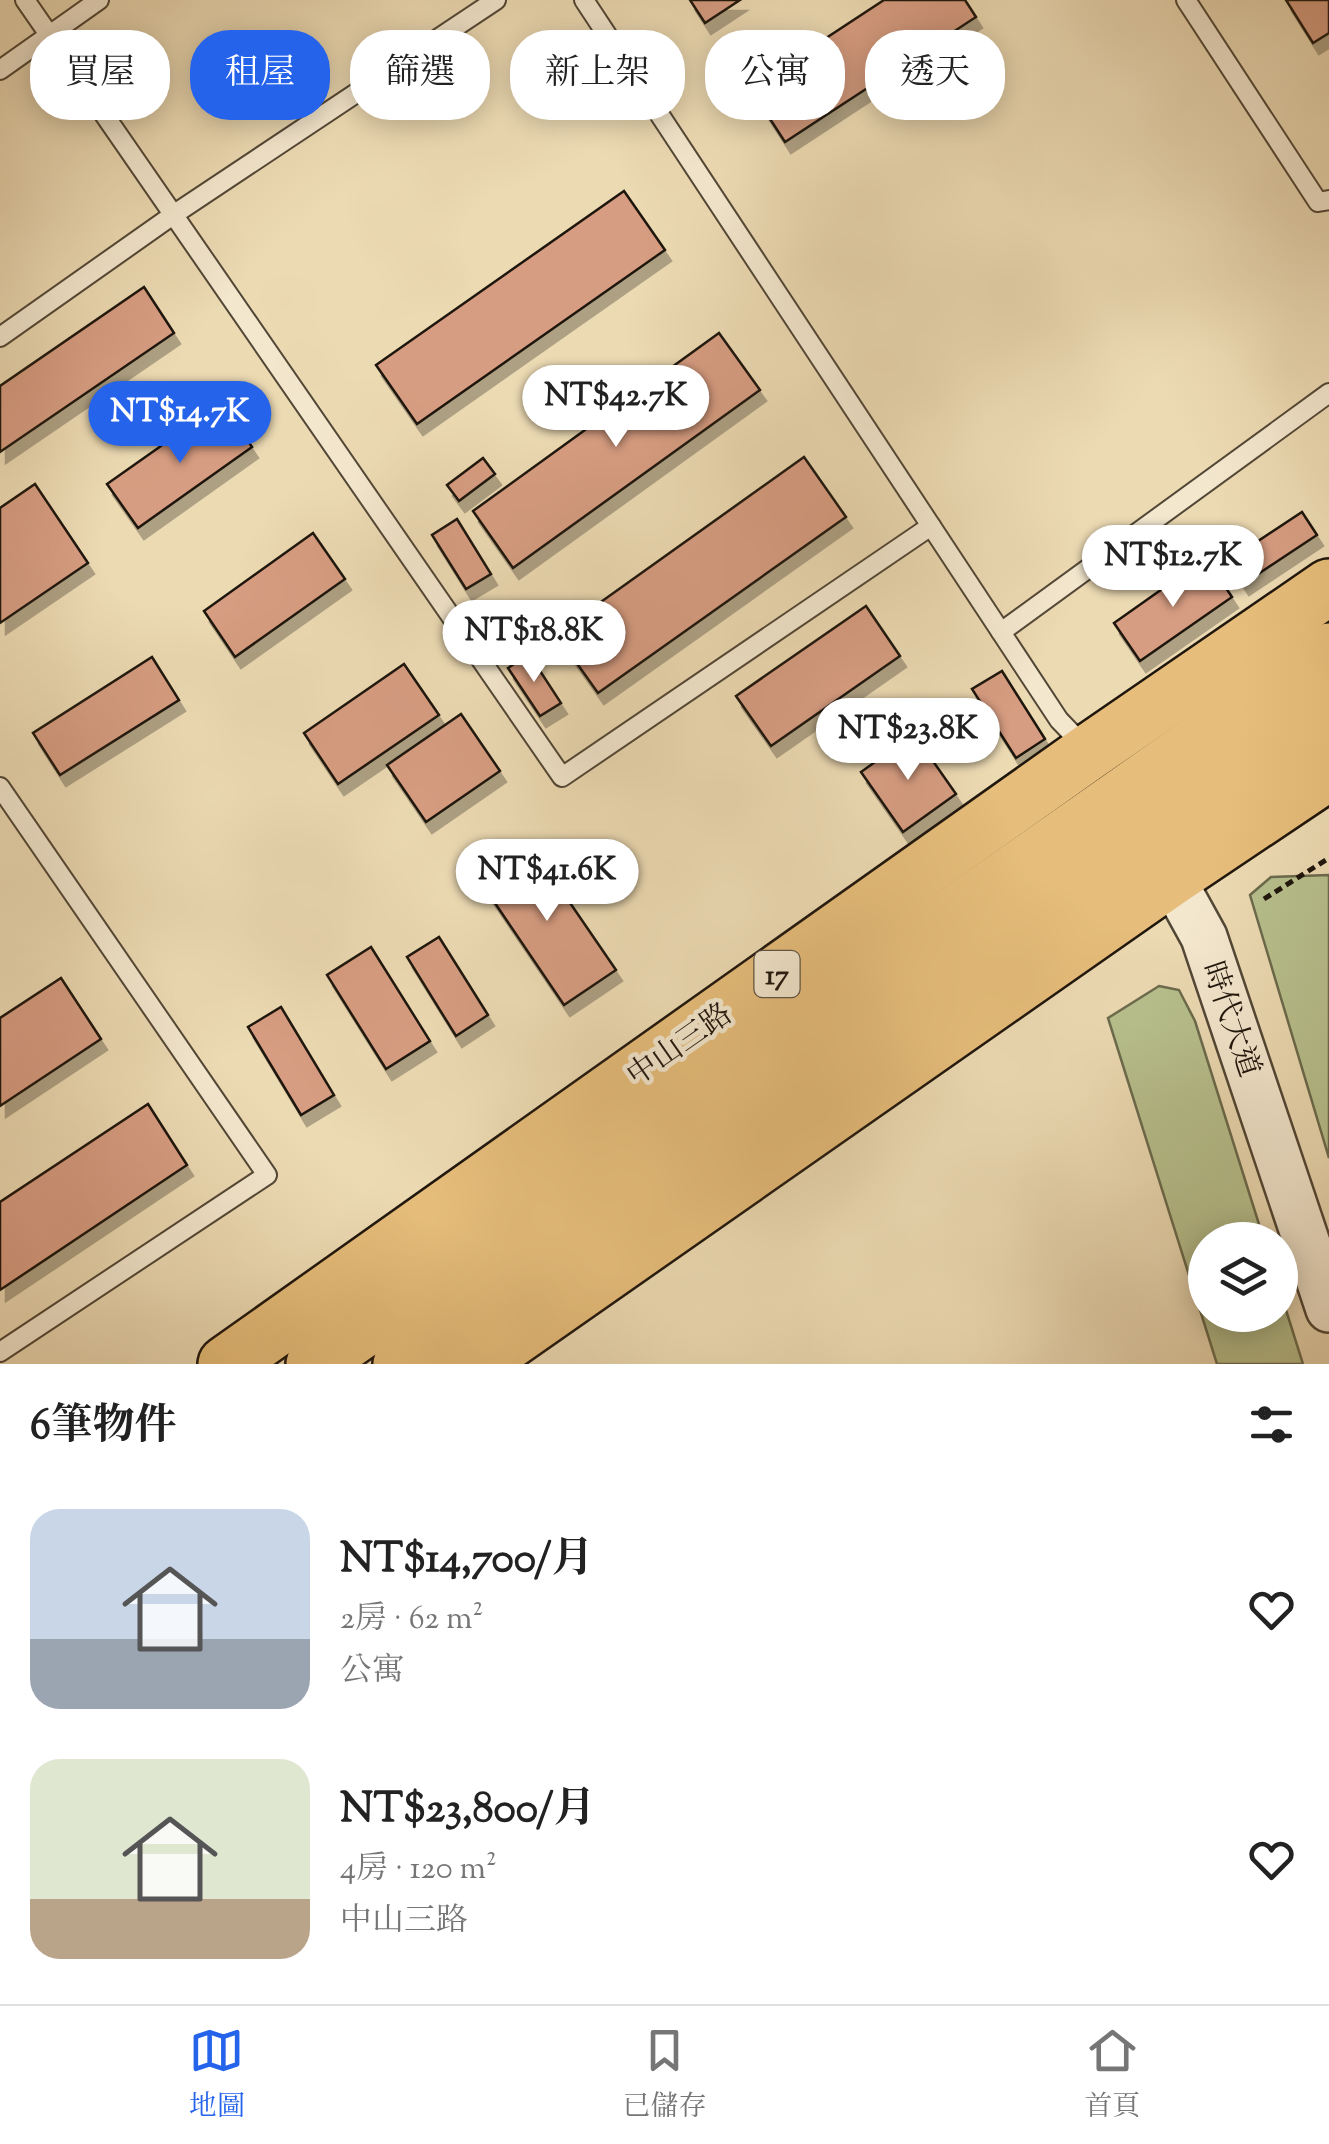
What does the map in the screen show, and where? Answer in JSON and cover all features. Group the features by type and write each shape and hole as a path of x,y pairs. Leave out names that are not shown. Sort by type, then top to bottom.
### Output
{"main road":[{"name":"中山三路","path":"226,1364 1089,752 1329,587"},
{"name":"中山三路","path":"476,1364 1148,836 1329,651"},
{"name":"中山三路","path":"401,1364 1329,711"},
{"name":"中山三路","path":"314,1364 1148,836 1329,772"}],"street":[{"name":"時代大道","path":"1089,752 1148,836 1204,937 1329,1309"}],"lane":[{"path":"25,0 46,30"},
{"path":"56,30 99,0"},
{"path":"0,337 173,215 496,0"},
{"path":"584,0 1059,720 1089,752"},
{"path":"1186,0 1318,202 1329,200"},
{"path":"0,70 30,49"},
{"path":"108,120 562,777 932,526"},
{"path":"1000,632 1329,393"},
{"path":"0,787 267,1175 0,1352"}],"path":[{"path":"1264,900 1329,858"}],"green space":[{"path":"1329,875 1329,1158 1250,895 1271,877"},
{"path":"1159,986 1179,990 1195,1021 1258,1222 1188,1222 1188,1272 1108,1018"},
{"path":"1207,1332 1293,1332 1303,1364 1217,1364"}],"building":[{"path":"690,0 740,0 705,23"},
{"path":"884,0 965,0 976,17 956,30 865,30 865,90 845,103 845,30 838,30"},
{"path":"1286,0 1329,0 1329,33 1313,43"},
{"path":"771,120 819,120 785,142"},
{"path":"624,191 665,250 417,424 376,365"},
{"path":"144,287 174,333 0,452 0,386"},
{"path":"719,333 760,390 513,568 473,511"},
{"path":"222,403 252,447 138,528 107,484"},
{"path":"804,457 846,517 598,693 556,634"},
{"path":"483,458 495,474 459,501 447,485"},
{"path":"35,484 88,563 0,623 0,508"},
{"path":"1302,512 1317,535 1243,584 1228,561"},
{"path":"457,519 491,574 466,589 432,535"},
{"path":"313,533 345,579 235,657 204,611"},
{"path":"1206,558 1232,597 1140,661 1114,623"},
{"path":"866,606 900,656 771,746 736,696"},
{"path":"529,654 561,703 540,716 508,668"},
{"path":"152,657 179,700 60,775 33,733"},
{"path":"404,664 439,715 338,784 304,733"},
{"path":"1002,671 1045,739 1016,758 972,689"},
{"path":"461,714 500,771 426,822 387,765"},
{"path":"914,734 956,794 903,832 861,772"},
{"path":"529,843 616,970 564,1005 478,878"},
{"path":"439,937 488,1015 456,1036 407,957"},
{"path":"371,947 430,1041 386,1069 327,975"},
{"path":"61,978 101,1039 0,1106 0,1018"},
{"path":"281,1007 334,1095 301,1115 248,1027"},
{"path":"148,1104 187,1165 0,1290 0,1202"}]}
